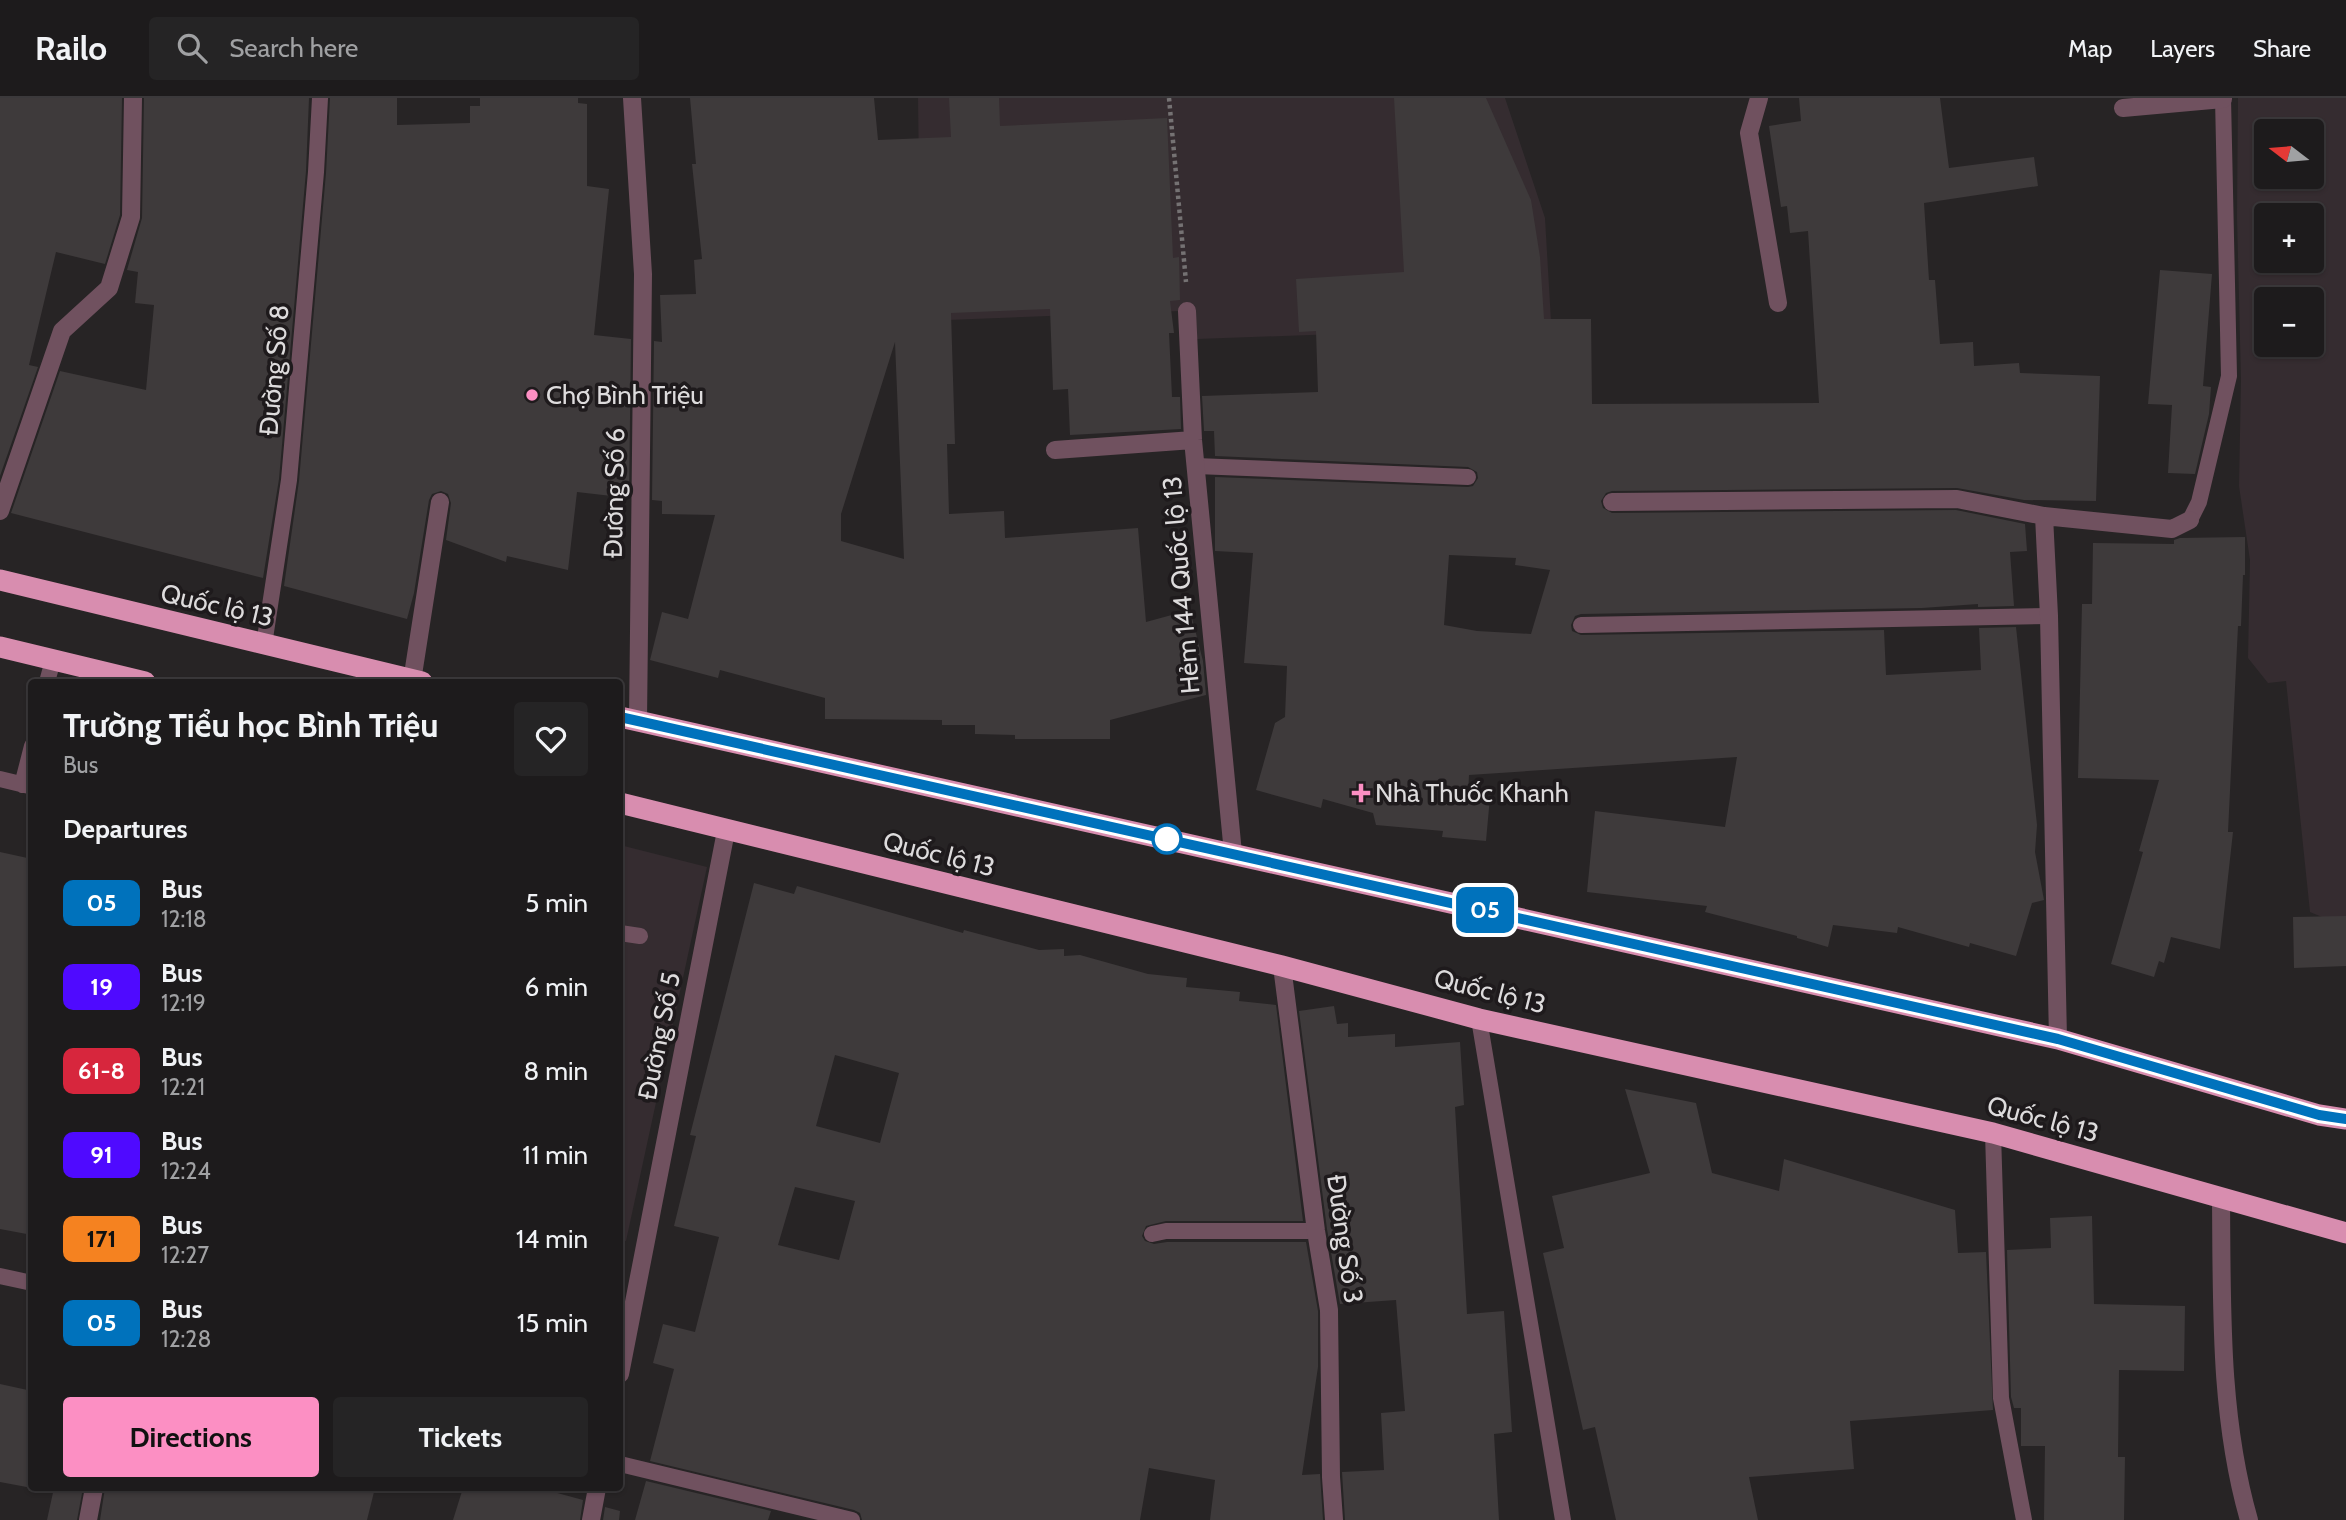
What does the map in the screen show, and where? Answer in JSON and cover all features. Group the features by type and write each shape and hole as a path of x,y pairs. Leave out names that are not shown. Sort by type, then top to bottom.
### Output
{"highway":[{"name":"Quốc lộ 13","path":"0,580 405,679"},
{"path":"0,647 53,660 93,676 119,679"},
{"path":"629,719 2058,1039 2319,1115 2346,1119"},
{"name":"Quốc lộ 13","path":"623,804 1282,966 1479,1018 1993,1133 2346,1233"}],"street":[{"path":"0,511 62,331 109,288 131,217 133,98"},
{"name":"Đường Số 6","path":"629,719 643,274 632,98"},
{"path":"1759,98 1749,134 1778,303"},
{"path":"2123,108 2223,98"},
{"name":"Hẻm 144 Quốc lộ 13","path":"1187,311 1196,466 1233,853"},
{"path":"1055,450 1194,440"},
{"path":"1612,502 1957,499 2044,516 2172,528 2190,520"},
{"path":"417,679 440,502"},
{"path":"2044,516 2049,616 2058,1039"},
{"name":"Đường Số 5","path":"623,1359 726,831"},
{"name":"Đường Số 3","path":"1282,966 1316,1231 1329,1310 1334,1520"},
{"path":"2221,1198 2222,1359 2241,1490 2249,1520"},
{"path":"88,1520 93,1491"},
{"path":"591,1520 596,1491"}],"lane":[{"name":"Đường Số 8","path":"264,645 289,480 315,186 320,98"},
{"path":"2190,520 2199,502 2229,376 2223,98"},
{"path":"1196,466 1468,477"},
{"path":"1580,625 2049,616"},
{"path":"48,679 53,660"},
{"path":"0,779 27,786"},
{"path":"623,933 640,936"},
{"path":"1479,1018 1563,1520"},
{"path":"1993,1133 2001,1398 2024,1520"},
{"path":"1152,1234 1166,1231 1316,1231"},
{"path":"0,1276 28,1282"},
{"path":"623,1465 852,1520"}],"path":[{"path":"1169,98 1187,311"}],"shaded area":[{"path":"918,98 1505,98 1545,218 1551,321 1364,333 1197,339 1180,311 921,321"},
{"path":"2238,98 2346,98 2346,927 2310,912 2286,681 2268,683 2248,658 2250,560 2239,486 2241,381 2237,216"},
{"path":"623,846 707,867 626,1241 623,1240"}],"building":[{"path":"0,98 122,98 120,215 105,264 56,252 29,365 38,367 0,476"},
{"path":"144,98 309,98 306,171 279,479 263,578 11,513 60,371 146,390 154,305 135,303 138,272 127,270 142,218"},
{"path":"330,98 397,98 397,125 470,123 470,106 480,106 480,98 578,98 578,103 587,104 587,186 609,189 594,335 631,339 629,498 577,492 568,570 507,556 506,562 446,540 451,503 448,494 441,491 432,494 429,500 414,593 407,619 284,586 299,481"},
{"path":"690,98 874,98 878,140 951,137 949,98 999,98 1000,126 1167,118 1173,258 1179,257 1180,300 1170,301 1174,333 1169,333 1172,397 1180,397 1181,429 1070,435 1068,389 1053,390 1050,309 951,313 955,444 947,444 949,514 1004,511 1005,538 1138,528 1146,622 1190,610 1203,661 1206,695 1110,720 1110,739 1015,739 1015,735 975,734 975,725 942,725 942,720 825,719 825,698 720,670 718,678 650,660 662,612 688,619 715,515 662,514 662,501 652,500 654,341 662,342 660,295 696,294 694,260 702,259 692,164 696,164","holes":["895,342 904,559 841,541 841,514"]},
{"path":"1394,98 1486,98 1531,200 1540,257 1544,319 1591,319 1592,404 1819,403 1808,231 1790,233 1787,206 1781,207 1769,126 1801,121 1799,98 1940,98 1949,168 2034,157 2038,186 1924,203 1929,280 1935,280 1940,344 1973,342 1974,366 2019,363 2020,373 2100,376 2096,501 2024,500 1957,488 1612,491 1606,493 1601,501 1603,508 1612,513 1956,510 2025,524 2027,551 2010,552 2014,606 1978,607 1978,604 1922,608 1581,614 1575,616 1571,625 1572,631 1581,635 1884,630 1886,675 1981,670 1979,628 2016,627 2037,825 2035,852 2044,900 2032,903 2016,956 1970,943 1969,947 1898,927 1897,933 1833,925 1828,947 1705,912 1707,906 1587,892 1595,811 1725,827 1737,757 1469,775 1468,795 1490,797 1486,841 1442,837 1443,831 1376,825 1373,813 1323,799 1321,808 1256,790 1275,723 1285,717 1287,666 1244,663 1253,553 1215,551 1215,477 1468,487 1473,486 1478,478 1477,472 1468,467 1215,456 1214,431 1204,431 1202,396 1318,392 1316,331 1299,332 1296,279 1404,272","holes":["1449,555 1516,558 1515,565 1550,570 1531,634 1477,631 1444,625"]},
{"path":"2160,270 2212,274 2203,386 2211,387 2209,414 2195,474 2168,473 2172,405 2148,404"},
{"path":"2245,537 2245,575 2241,626 2238,626 2228,832 2233,832 2220,949 2171,937 2164,963 2159,961 2154,977 2111,964 2143,852 2139,851 2159,780 2078,778 2082,604 2092,604 2093,543 2174,544 2174,540 2180,538"},
{"path":"0,852 28,858 28,1234 0,1229"},
{"path":"754,883 794,894 797,886 963,933 964,930 1039,950 1064,949 1064,956 1080,955 1148,974 1187,978 1186,987 1240,992 1239,1001 1276,1005 1303,1221 1166,1221 1146,1226 1142,1236 1145,1241 1154,1244 1306,1242 1318,1311 1318,1367 1302,1475 1320,1474 1323,1520 1210,1520 1215,1480 1149,1468 1140,1520 862,1520 860,1513 854,1510 650,1461 674,1369 653,1363 663,1324 695,1332 719,1237 674,1226 696,1136 690,1135","holes":["835,1055 899,1073 880,1143 816,1126","795,1187 855,1201 839,1260 778,1245"]},
{"path":"2346,916 2346,966 2294,968 2293,917"},
{"path":"1334,1006 1337,1024 1348,1023 1348,1037 1395,1034 1395,1047 1460,1042 1464,1105 1455,1107 1467,1314 1504,1311 1512,1432 1494,1434 1499,1520 1345,1520 1342,1472 1384,1470 1381,1413 1405,1411 1396,1300 1340,1304 1327,1229 1299,1011"},
{"path":"1625,1089 1696,1103 1712,1173 1779,1191 1784,1159 1955,1210 1958,1253 1986,1252 1993,1410 1850,1421 1854,1469 1749,1477 1758,1520 1616,1520 1595,1427 1583,1430 1543,1253 1564,1248 1552,1196 1650,1173"},
{"path":"2092,1216 2094,1304 2185,1306 2184,1371 2119,1370 2118,1457 2125,1457 2124,1520 2044,1520 2045,1446 2021,1446 2021,1408 2014,1408 2011,1397 2007,1250 2051,1248 2050,1218"},
{"path":"0,1384 28,1390 28,1487 0,1482"},
{"path":"646,1481 771,1511 768,1520 635,1520"},
{"path":"53,1491 82,1491 77,1520 47,1520"},
{"path":"105,1491 374,1491 367,1520 100,1520"},
{"path":"462,1491 550,1491 583,1500 580,1520 453,1520"},
{"path":"605,1507 620,1511 619,1520 603,1520"}],"bus line":[{"name":"05","path":"623,718 2058,1039 2319,1115 2346,1119"}],"place":[{"name":"Chợ Bình Triệu","path":"532,395"},
{"name":"Nhà Thuốc Khanh","path":"1361,793"}]}
